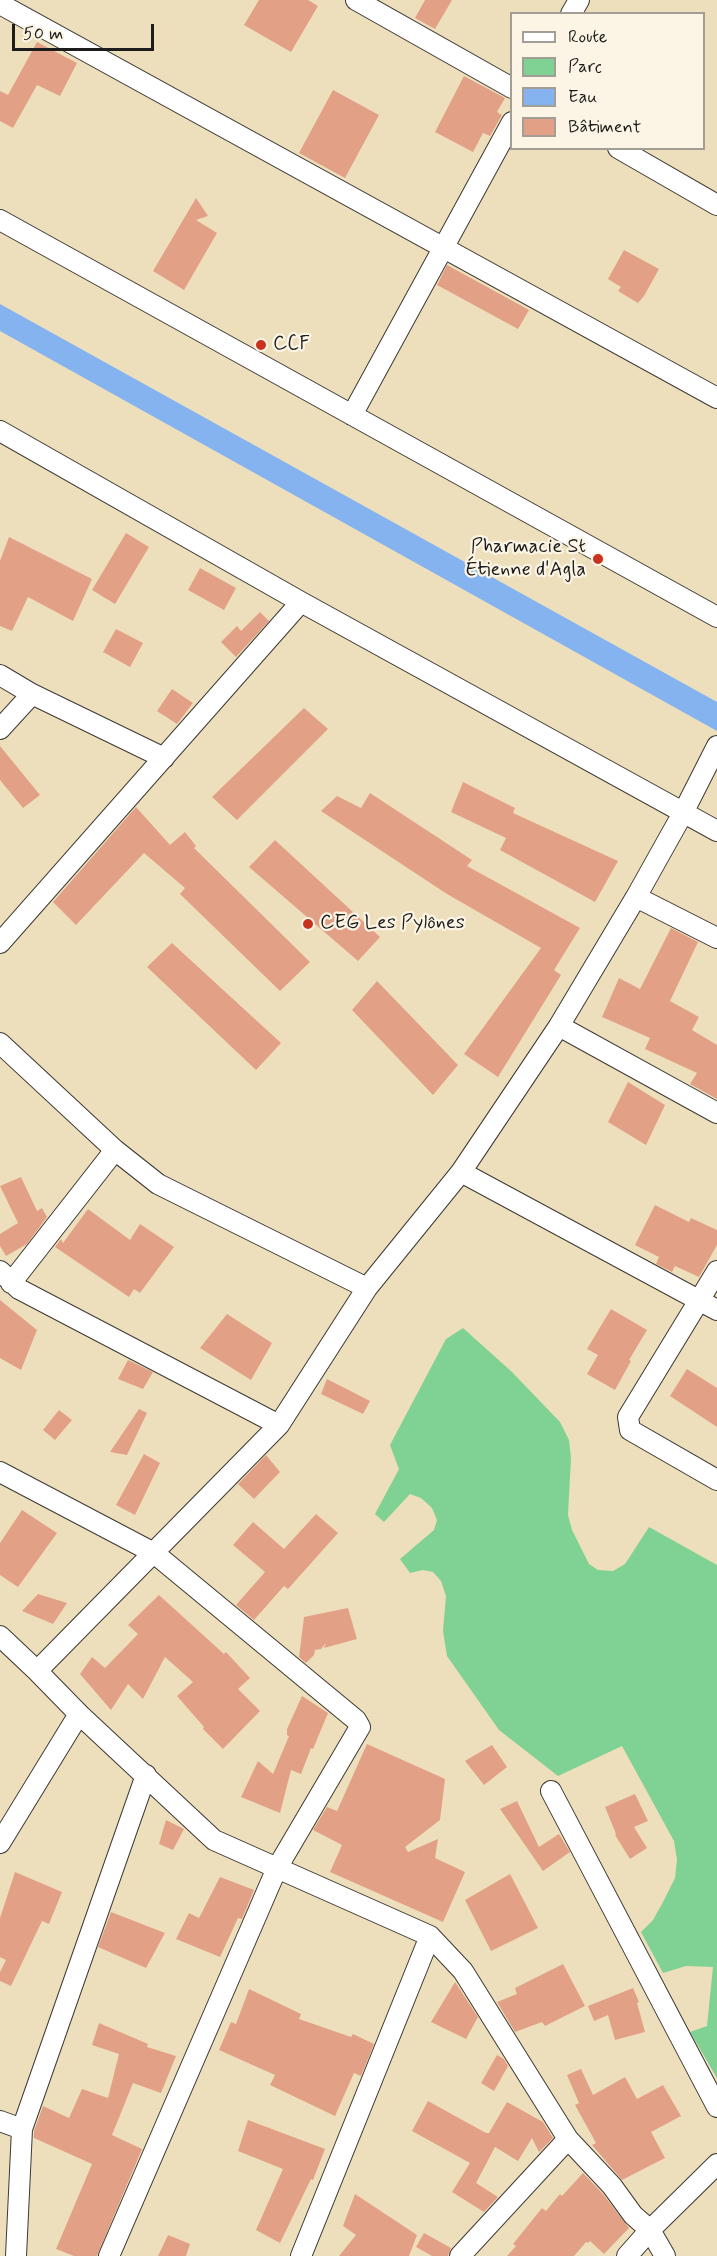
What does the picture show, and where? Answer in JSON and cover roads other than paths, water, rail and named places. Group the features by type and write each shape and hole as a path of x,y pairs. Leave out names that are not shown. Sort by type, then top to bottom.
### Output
{"street":[{"path":"356,0 510,87"},
{"path":"0,4 717,398"},
{"path":"352,415 510,126"},
{"path":"621,150 717,205"},
{"path":"0,220 717,617"},
{"path":"0,431 301,602 717,831"},
{"path":"0,943 301,602"},
{"path":"0,675 32,694 164,758"},
{"path":"0,729 32,694"},
{"path":"38,1671 279,1425 367,1288 461,1172 559,1026 636,897 717,746"},
{"path":"636,897 717,938"},
{"path":"559,1026 717,1113"},
{"path":"0,1043 115,1150 158,1184 367,1288"},
{"path":"115,1150 5,1277 279,1425"},
{"path":"461,1172 709,1305"},
{"path":"717,1271 709,1305 628,1417 630,1430 717,1480"},
{"path":"0,1472 154,1553 356,1720 360,1727 277,1868 109,2256"},
{"path":"0,1636 79,1714 214,1840 430,1936 463,1971 568,2139 612,2186 633,2215 650,2230 665,2256"},
{"path":"3,1832 79,1714"},
{"path":"16,2256 22,2129 146,1775"},
{"path":"551,1791 717,2107"},
{"path":"301,2256 430,1936"},
{"path":"0,2121 22,2129"},
{"path":"460,2256 568,2139"},
{"path":"627,2256 717,2164"}],"water":[{"path":"0,304 717,702 717,731 0,331"}],"place":[{"name":"CCF","path":"261,345"},
{"name":"Pharmacie St Étienne d'Agla","path":"598,559"},
{"name":"CEG Les Pylônes","path":"308,924"}]}
